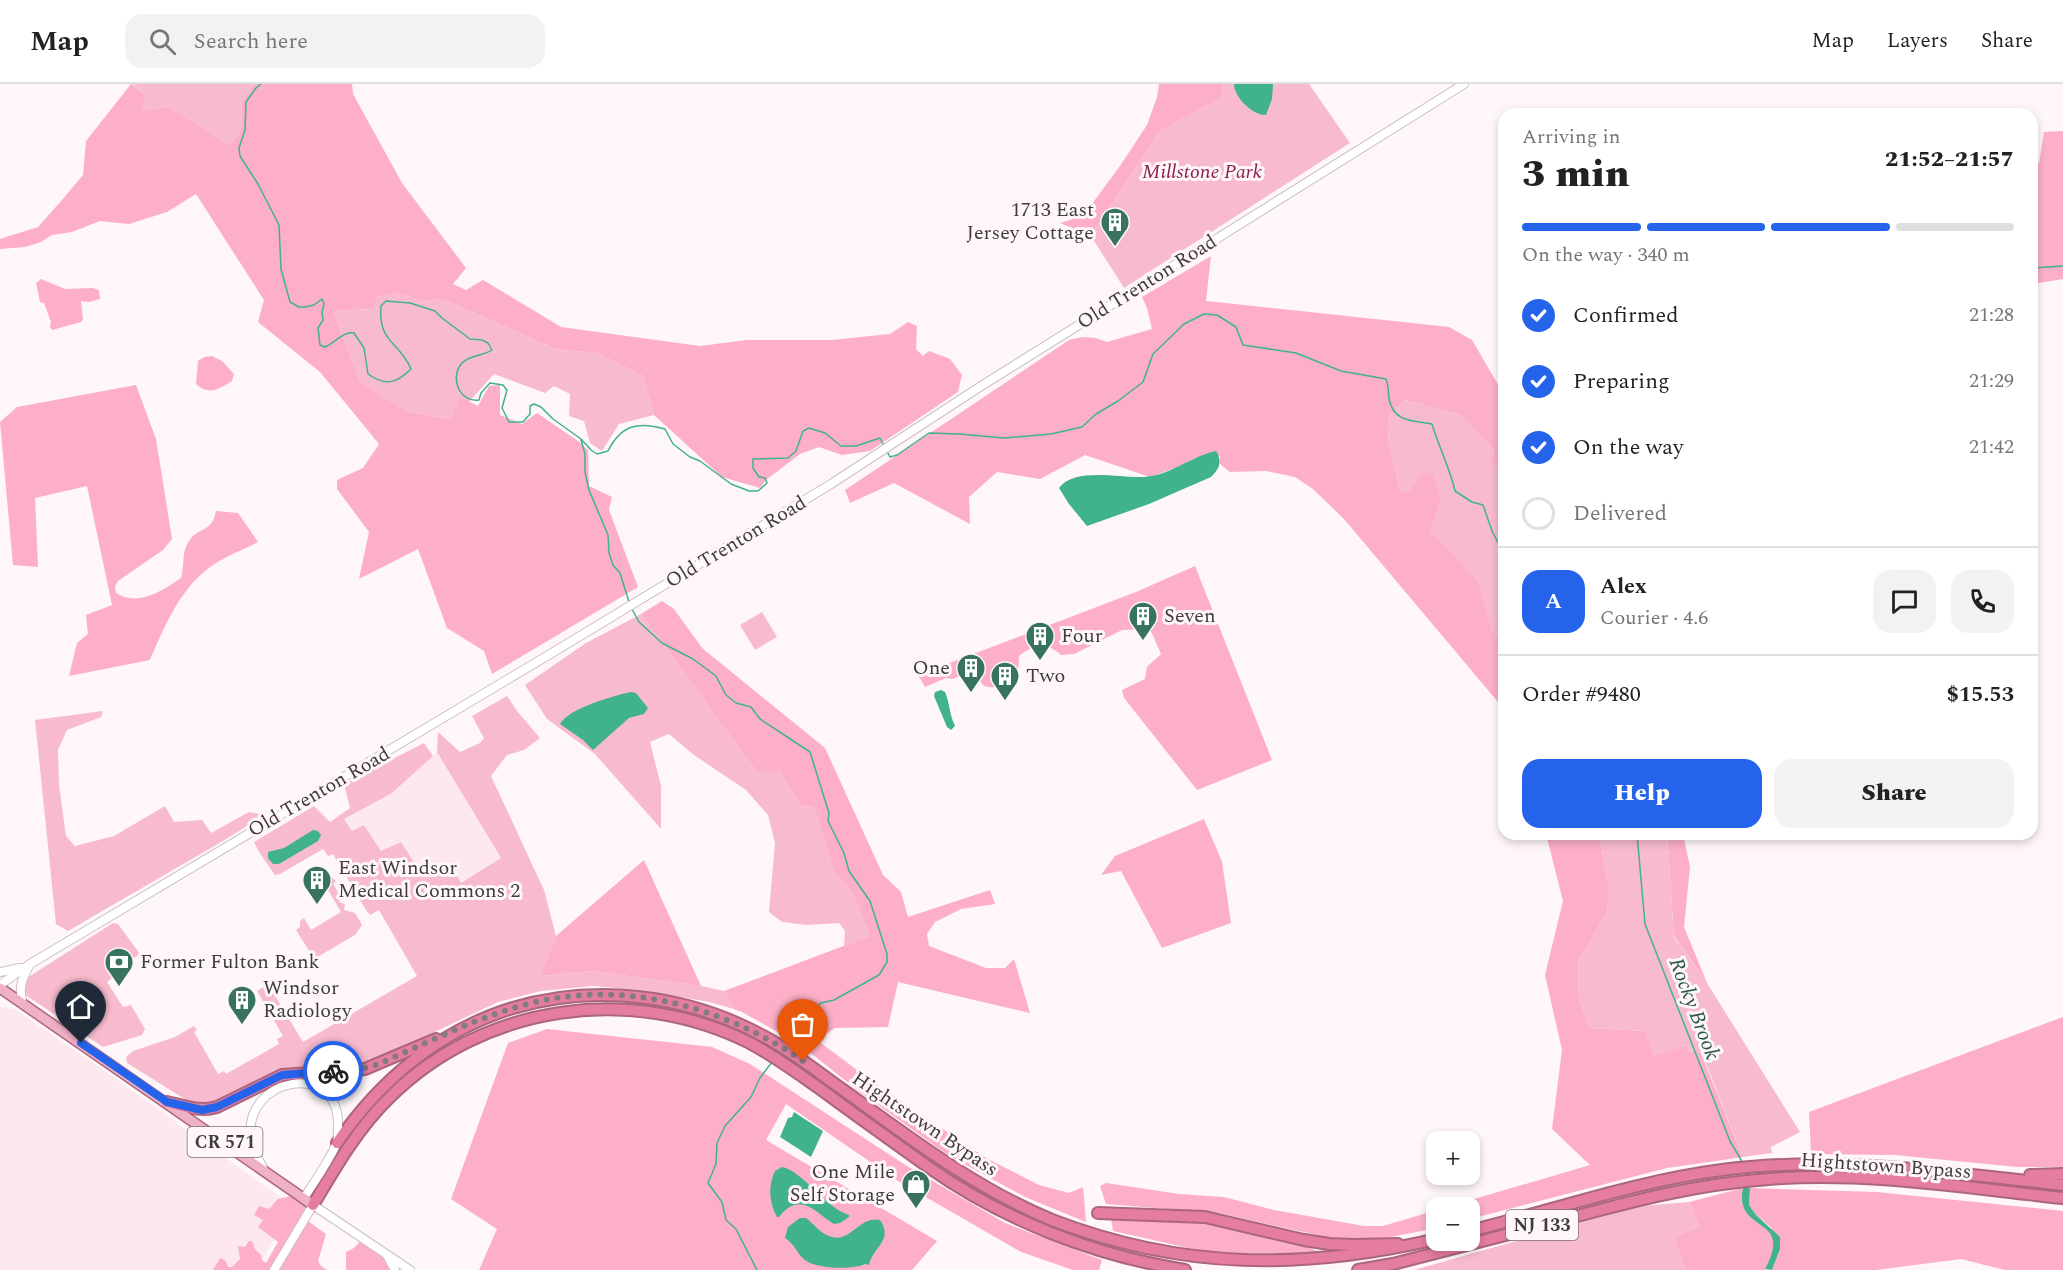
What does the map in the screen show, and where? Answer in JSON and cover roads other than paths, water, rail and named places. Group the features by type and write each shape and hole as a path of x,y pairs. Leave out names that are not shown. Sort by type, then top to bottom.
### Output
{"highway":[{"name":"Hightstown Bypass","path":"337,1143 360,1111 391,1079 453,1032 487,1017 551,998 573,996 647,998 702,1010 742,1025 784,1048 977,1183 1022,1206 1090,1233 1124,1243 1199,1259 1249,1263 1343,1259 1374,1255 1426,1242"},
{"name":"Hightstown Bypass","path":"309,1201 362,1128 390,1096 431,1063 467,1042 523,1020 576,1010 619,1009 683,1018 722,1030 752,1044 781,1062 927,1166 971,1194 1026,1222 1095,1249 1185,1270"},
{"path":"167,1102 194,1109 209,1109 282,1075 365,1069 453,1032"},
{"name":"Hightstown Bypass","path":"1480,1228 1635,1187 1722,1170 1788,1164 1899,1168 2063,1185"},
{"path":"1899,1168 2063,1174"},
{"name":"Hightstown Bypass","path":"1358,1270 1394,1264 1638,1199 1727,1183 1793,1177 1884,1179 2063,1198"},
{"path":"1098,1213 1205,1218 1329,1244 1380,1245 1426,1240"},
{"path":"1395,1270 1494,1238"}],"main road":[{"name":"Old Trenton Road","path":"0,987 30,964 624,610 1464,84"},
{"path":"0,972 30,964"},
{"path":"24,1004 20,996 21,982 30,964"},
{"name":"CR 571","path":"0,987 410,1270"},
{"path":"263,1168 251,1141 251,1123 262,1100 271,1091 284,1085 305,1083 318,1087 328,1094 337,1111 337,1143"},
{"name":"Hightstown Bypass","path":"309,1201 337,1143"},
{"path":"274,1270 309,1201"},
{"path":"386,1254 395,1270"}],"waterway":[{"path":"261,84 246,102 245,130 239,148 240,156 258,184 279,225 281,269 290,302 299,307 305,307 314,305 322,299 323,320 318,328 320,345 325,347 343,335 354,333 364,348 368,374 374,378 390,382 400,378 411,369 386,335 381,318 381,306 386,301 410,303 435,311 470,339 488,343 492,350 468,358 458,369 456,376 458,388 466,398 479,400 481,393 490,383 503,385 507,390 502,408 509,422 523,422 530,414 530,406 534,404 541,407 597,454 608,451 619,435 631,427 647,425 665,429 673,444 690,457 700,461 731,484 749,491 758,491 767,483 765,478 759,477 753,468 753,459 788,458 796,451 803,431 809,428 825,433 841,446 856,446 880,438 884,446"},
{"path":"2038,268 2063,266"},
{"path":"887,451 890,457 897,455 929,433 1004,438 1051,434 1082,427 1096,414 1143,382 1153,354 1184,324 1204,314 1217,315 1236,327 1243,345 1296,353 1341,371 1386,379 1389,399 1395,412 1411,421 1432,424 1455,491 1472,502 1483,505 1498,542"},
{"path":"581,440 589,490 608,535 609,553 613,565 620,573 629,602"},
{"path":"632,609 639,622 662,643 693,659 716,676 726,695 736,703 751,707 760,719 810,752 829,813 828,821 844,853 849,871 870,901 887,954 887,962 879,975 834,1000 821,1003 808,1015 805,1028 795,1035 789,1044"},
{"name":"Rocky Brook","path":"1638,840 1645,924 1730,1141 1744,1165"},
{"path":"757,1270 736,1229 726,1220 722,1202 708,1183 716,1164 717,1143 725,1126 751,1097 760,1078 772,1062"}],"place":[{"name":"1713 East Jersey Cottage","path":"1115,248"},
{"name":"Seven","path":"1143,642"},
{"name":"Four","path":"1040,662"},
{"name":"One","path":"971,694"},
{"name":"Two","path":"1005,702"},
{"name":"East Windsor Medical Commons 2","path":"317,906"},
{"name":"Former Fulton Bank","path":"119,988"},
{"name":"Windsor Radiology","path":"242,1026"},
{"name":"One Mile Self Storage","path":"916,1210"}],"park label":[{"name":"Millstone Park","path":"1202,172"}]}
